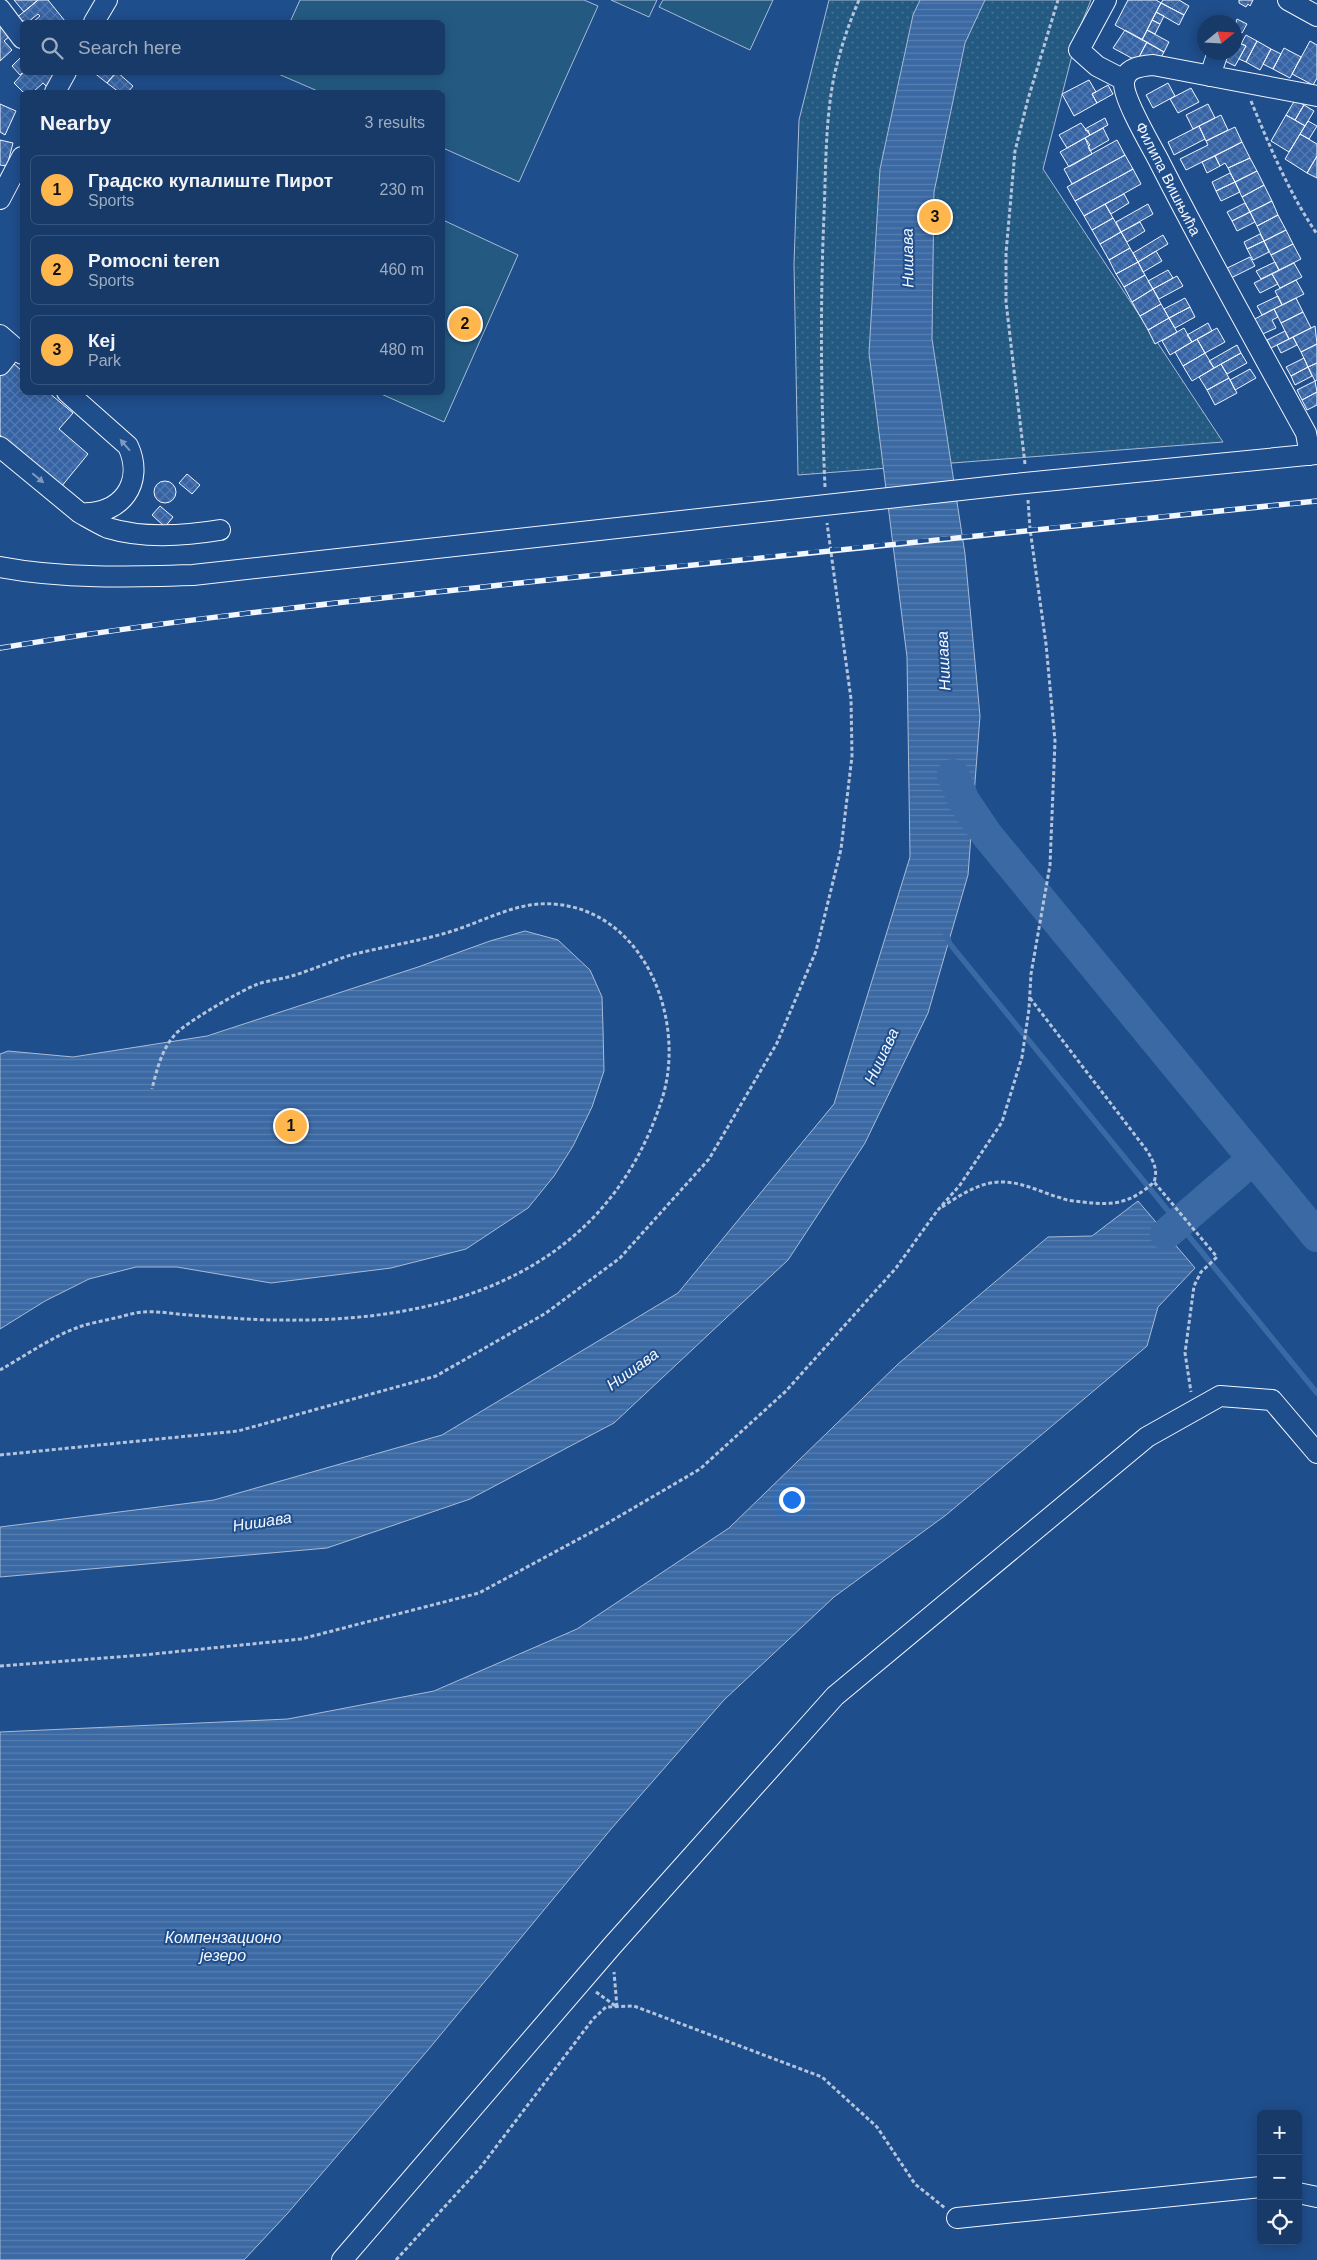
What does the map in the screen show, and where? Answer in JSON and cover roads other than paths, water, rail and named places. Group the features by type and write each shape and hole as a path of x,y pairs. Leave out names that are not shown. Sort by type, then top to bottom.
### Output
{"street":[{"path":"95,20 106,0"},
{"path":"1106,0 1079,50 1097,66 1124,80 1132,69 1139,66 1153,65 1317,96"},
{"path":"1288,0 1317,16"},
{"path":"0,9 20,35"},
{"path":"1210,76 1215,60"},
{"name":"Филипа Вишњића","path":"1124,80 1127,95 1142,130 1216,273 1306,433 1314,454"},
{"path":"0,199 20,161"},
{"path":"0,365 12,346"},
{"path":"70,395 128,446 134,466 131,487 118,504 100,513 80,513"},
{"path":"0,447 80,513 108,527 151,535 197,534 220,530"},
{"path":"0,567 52,573 107,576 193,576 1021,483 1314,454"},
{"path":"342,2260 612,1946 835,1696 1148,1437 1220,1396 1272,1400 1317,1453"},
{"path":"957,2218 1257,2187"},
{"path":"1302,2194 1317,2196"}],"water":[{"name":"Нишава","path":"920,0 985,0 965,43 934,192 932,339 965,554 980,716 968,875 928,1013 865,1143 788,1260 614,1423 470,1499 327,1548 0,1577 0,1527 214,1500 442,1435 678,1293 834,1104 910,857 907,657 869,353 880,169 913,15"},
{"path":"525,931 558,940 590,970 602,997 604,1071 592,1107 573,1146 554,1176 528,1208 466,1249 391,1268 271,1283 177,1267 136,1267 89,1279 45,1301 0,1329 0,1054 8,1051 73,1057 207,1036"},
{"name":"Компензационо језеро","path":"1138,1201 1195,1268 1158,1307 1147,1346 946,1515 834,1597 724,1700 611,1829 428,2050 287,2214 244,2260 0,2260 0,1732 288,1719 434,1691 577,1629 729,1528 898,1364 1048,1237 1092,1236"}],"waterway":[{"path":"953,775 964,801 987,835 1317,1236"},
{"path":"946,934 950,944 1317,1393"},
{"path":"1166,1234 1253,1159"}],"railway":[{"path":"0,648 198,619 330,604 726,561 1317,501"}],"place":[{"name":"Кеј","path":"935,217"},
{"name":"Pomocni teren","path":"465,324"},
{"name":"Градско купалиште Пирот","path":"291,1126"}]}
